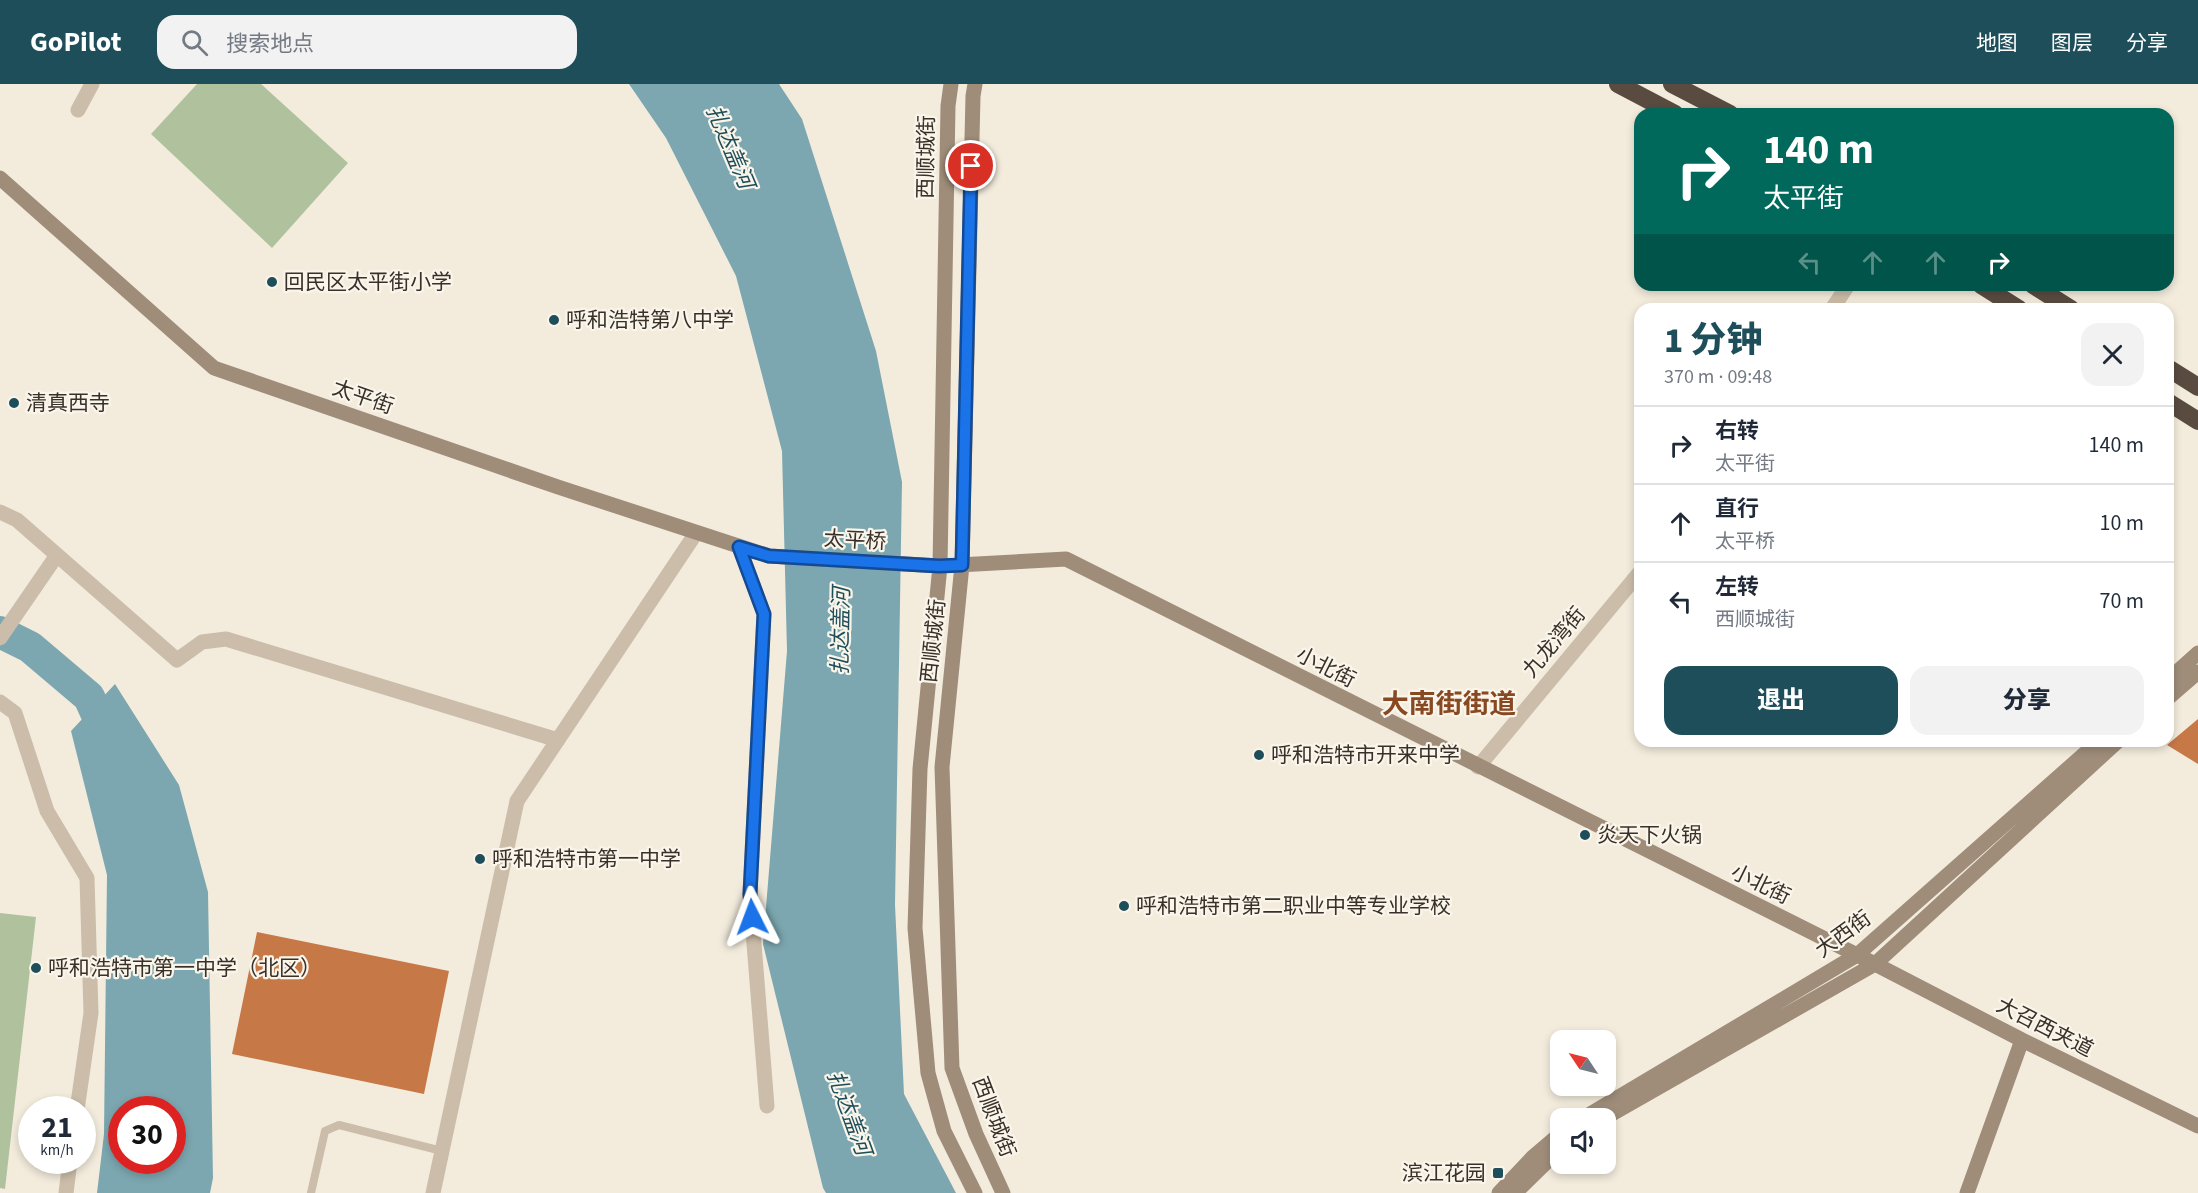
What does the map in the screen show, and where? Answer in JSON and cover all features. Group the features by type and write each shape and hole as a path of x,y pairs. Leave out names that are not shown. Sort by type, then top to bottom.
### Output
{"highway":[{"path":"1618,84 1664,108"},
{"path":"1672,84 1718,108"},
{"path":"1990,291 2010,303"},
{"path":"2043,291 2062,303"},
{"path":"2174,372 2198,387"},
{"path":"2174,406 2198,421"}],"main road":[{"name":"西顺城街","path":"951,84 947,118 939,566 920,769 915,928 928,1073 945,1131 975,1193"},
{"name":"西顺城街","path":"975,84 962,565 942,767 952,1068 976,1134 1002,1193"},
{"name":"太平街","path":"0,178 214,368 558,487 769,556"},
{"name":"太平桥","path":"769,556 939,566"},
{"name":"小北街","path":"939,566 1066,559 1875,964"},
{"path":"2174,675 2198,653"},
{"path":"2174,693 2198,672"},
{"name":"大西街","path":"1600,1108 1857,955 2092,747"},
{"name":"大西街","path":"1616,1112 1875,964 2111,747"},
{"name":"大召西夹道","path":"1875,964 2022,1040 2198,1126"},
{"path":"1967,1193 2022,1040"},
{"path":"1499,1193 1550,1143"},
{"path":"1515,1193 1550,1159"}],"street":[{"path":"78,110 92,84"},
{"path":"0,512 17,520 177,660 202,642 226,639 558,740"},
{"path":"434,1193 517,801 696,533"},
{"path":"739,547 764,614 750,894 767,1106"},
{"path":"0,638 57,555"},
{"name":"九龙湾街","path":"1478,767 1634,579"},
{"path":"0,702 15,714 47,812 87,879 91,1013 79,1096"},
{"path":"66,1193 68,1174"}],"lane":[{"path":"311,1193 325,1131 339,1125 442,1151"}],"green space":[{"path":"197,84 261,84 348,163 272,248 151,134"},
{"path":"0,913 36,917 5,1189 0,1188"}],"water":[{"name":"扎达盖河","path":"629,84 779,84 802,119 876,351 902,482 895,905 904,1094 956,1193 826,1193 823,1188 763,944 787,651 782,451 736,276 666,138"},
{"path":"115,684 179,785 208,892 213,1178 210,1193 97,1193 104,1134 107,875 71,731"}],"building":[{"path":"2198,719 2198,764 2170,747 2174,747 2174,739"},
{"path":"257,932 449,971 424,1094 232,1054"}],"waterway":[{"path":"0,632 30,647 89,697 111,746"}],"place":[{"name":"回民区太平街小学","path":"272,282"},
{"name":"呼和浩特第八中学","path":"554,320"},
{"name":"清真西寺","path":"14,403"},
{"name":"呼和浩特市开来中学","path":"1259,755"},
{"name":"炎天下火锅","path":"1585,835"},
{"name":"呼和浩特市第一中学","path":"480,859"},
{"name":"呼和浩特市第二职业中等专业学校","path":"1124,906"},
{"name":"呼和浩特市第一中学（北区）","path":"36,968"},
{"name":"滨江花园","path":"1498,1173"}],"district":[{"name":"大南街街道","path":"1449,704"}],"route":[{"path":"752,917 750,894 764,614 739,547 769,556 939,566 962,565 971,166"}]}
